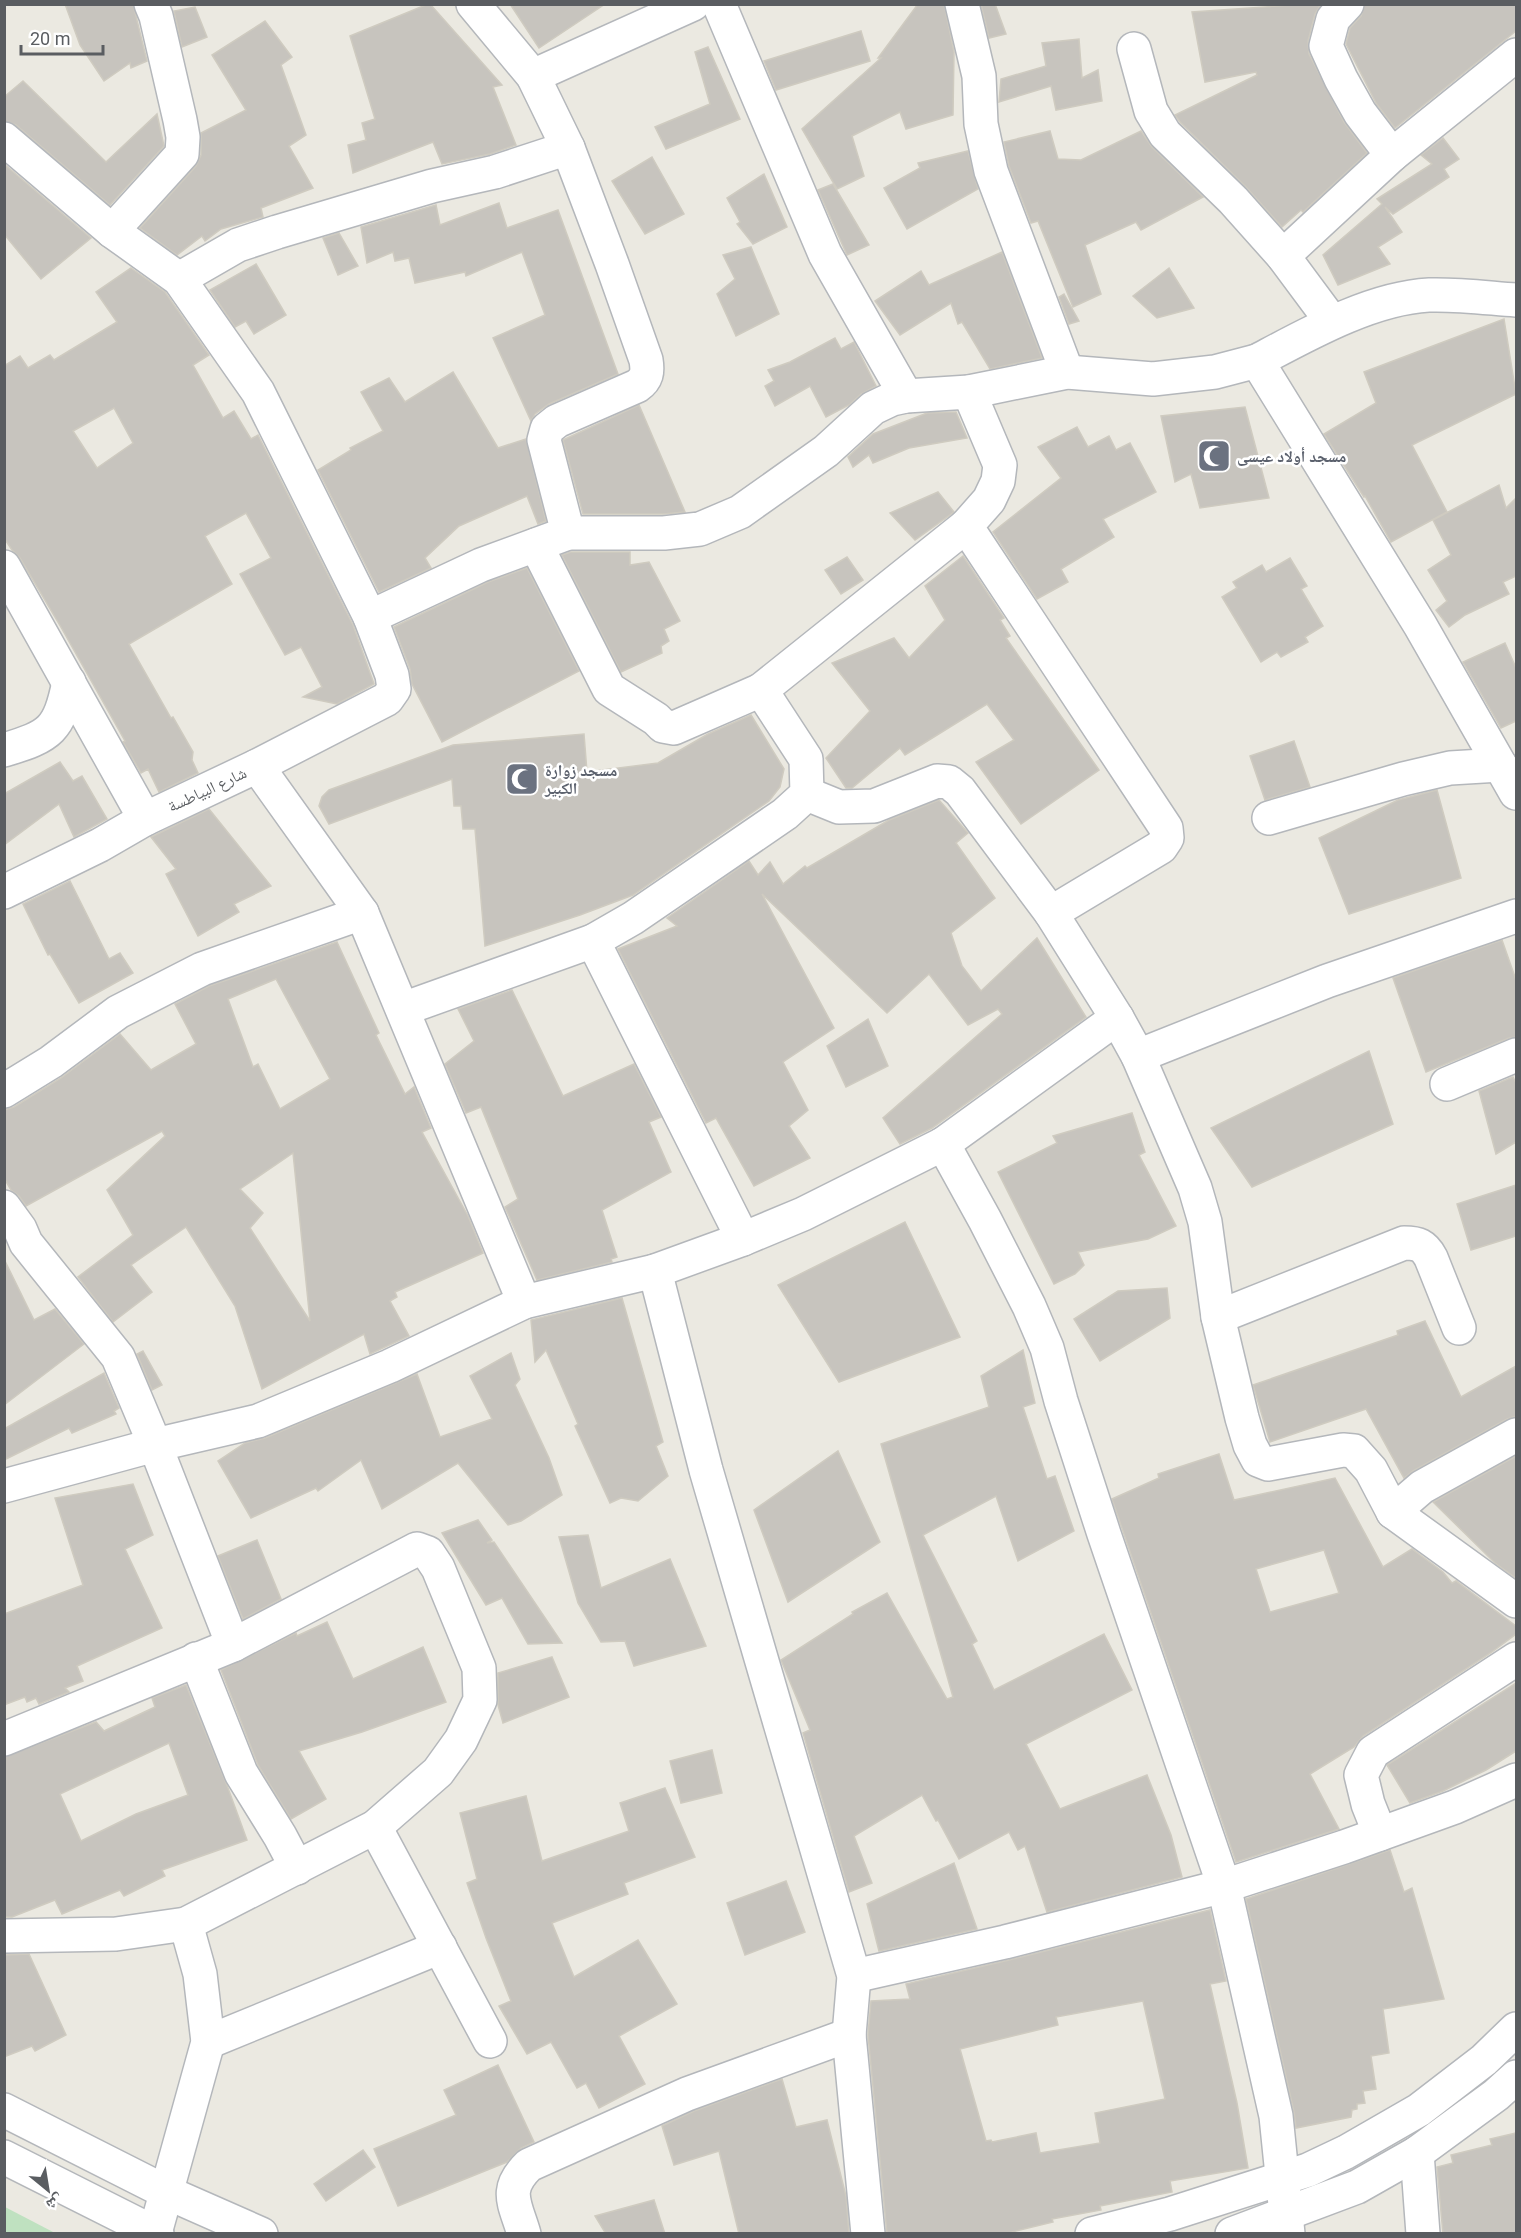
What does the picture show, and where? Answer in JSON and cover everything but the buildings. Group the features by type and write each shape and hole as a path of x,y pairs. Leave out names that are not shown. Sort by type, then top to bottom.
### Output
{"street":[{"path":"112,231 182,154 183,137 180,120 156,16 150,4"},
{"path":"473,4 533,76 568,148 612,264 648,371 644,381 637,386 557,421 547,429 544,440 568,533"},
{"path":"533,76 693,4"},
{"path":"719,4 825,254 906,396"},
{"path":"962,4 979,76 981,124 991,171 1067,372"},
{"path":"1347,4 1333,19 1326,46 1360,113 1392,155"},
{"path":"1134,49 1151,111 1165,134 1233,200 1282,256 1332,322"},
{"path":"1282,256 1392,155 1516,55"},
{"path":"4,139 112,231 179,279 258,392 370,617 481,565 568,533 664,533 700,529 740,512 826,451 873,408 906,396 969,392 1067,372 1153,379 1215,372 1257,361 1332,322 1403,299 1428,295 1516,300"},
{"path":"179,279 238,245 432,186 495,172 568,148"},
{"path":"1257,361 1420,625 1516,793"},
{"path":"536,545 609,689 656,719 663,726 674,728 761,690 966,526 989,500 998,482 1000,465 969,392"},
{"path":"966,526 1166,828 1167,838 1161,847 1050,912"},
{"path":"4,567 145,819"},
{"name":"شارع البياطسة","path":"4,892 387,699 394,689 392,675 370,617"},
{"path":"4,750 28,743 47,733 53,727 64,705 69,682"},
{"path":"403,1009 593,941 633,918 785,814 807,794 806,759 761,690"},
{"path":"1269,818 1403,779 1450,768 1500,765"},
{"path":"257,766 362,913 524,1302"},
{"path":"807,794 839,807 874,806 938,780 949,782 960,791 1050,912 1117,1018 1138,1056 1195,1188 1204,1222 1218,1317 1242,1418 1250,1445 1258,1460 1268,1464 1342,1450 1354,1450 1371,1470 1393,1512 1515,1598"},
{"path":"4,1091 51,1062 118,1012 202,969 362,913"},
{"path":"1138,1056 1327,981 1516,916"},
{"path":"593,941 743,1239"},
{"path":"4,1486 155,1445 258,1421 390,1366 524,1302 655,1271 803,1214 943,1144 1117,1018"},
{"path":"1447,1084 1516,1055"},
{"path":"943,1144 1029,1306 1047,1348 1061,1401 1104,1534 1224,1886 1276,2116 1287,2224"},
{"path":"4,1207 20,1229 26,1243 118,1357 233,1645"},
{"path":"1218,1317 1404,1243 1419,1244 1427,1250 1459,1328"},
{"path":"655,1271 709,1481 854,1976 849,2035 868,2234"},
{"path":"1393,1512 1422,1487 1516,1435"},
{"path":"4,1739 233,1645 417,1549 428,1553 438,1568 479,1668 480,1700 461,1740 438,1772 375,1827 186,1924 116,1934 4,1936"},
{"path":"196,1659 241,1773 297,1868"},
{"path":"1380,1834 1368,1804 1361,1775 1373,1752 1516,1659"},
{"path":"854,1976 1005,1942 1224,1886 1455,1807 1516,1780"},
{"path":"375,1827 490,2041"},
{"path":"4,2157 156,2233 208,2042 200,1974 186,1924"},
{"path":"208,2042 440,1947"},
{"path":"1092,2234 1170,2214 1282,2179 1308,2170 1346,2152 1419,2110 1484,2060 1516,2030"},
{"path":"524,2234 512,2190 517,2177 529,2165 687,2094 849,2035"},
{"path":"1232,2234 1287,2224 1357,2187 1417,2152 1496,2095 1516,2077"},
{"path":"4,2110 168,2193 261,2234"},
{"path":"1417,2152 1423,2234"}],"green space":[{"path":"5,2207 55,2233 5,2233"}],"place":[{"name":"مسجد أولاد عيسى","path":"1214,456"},
{"name":"مسجد زوارة الكبير","path":"522,779"}]}
